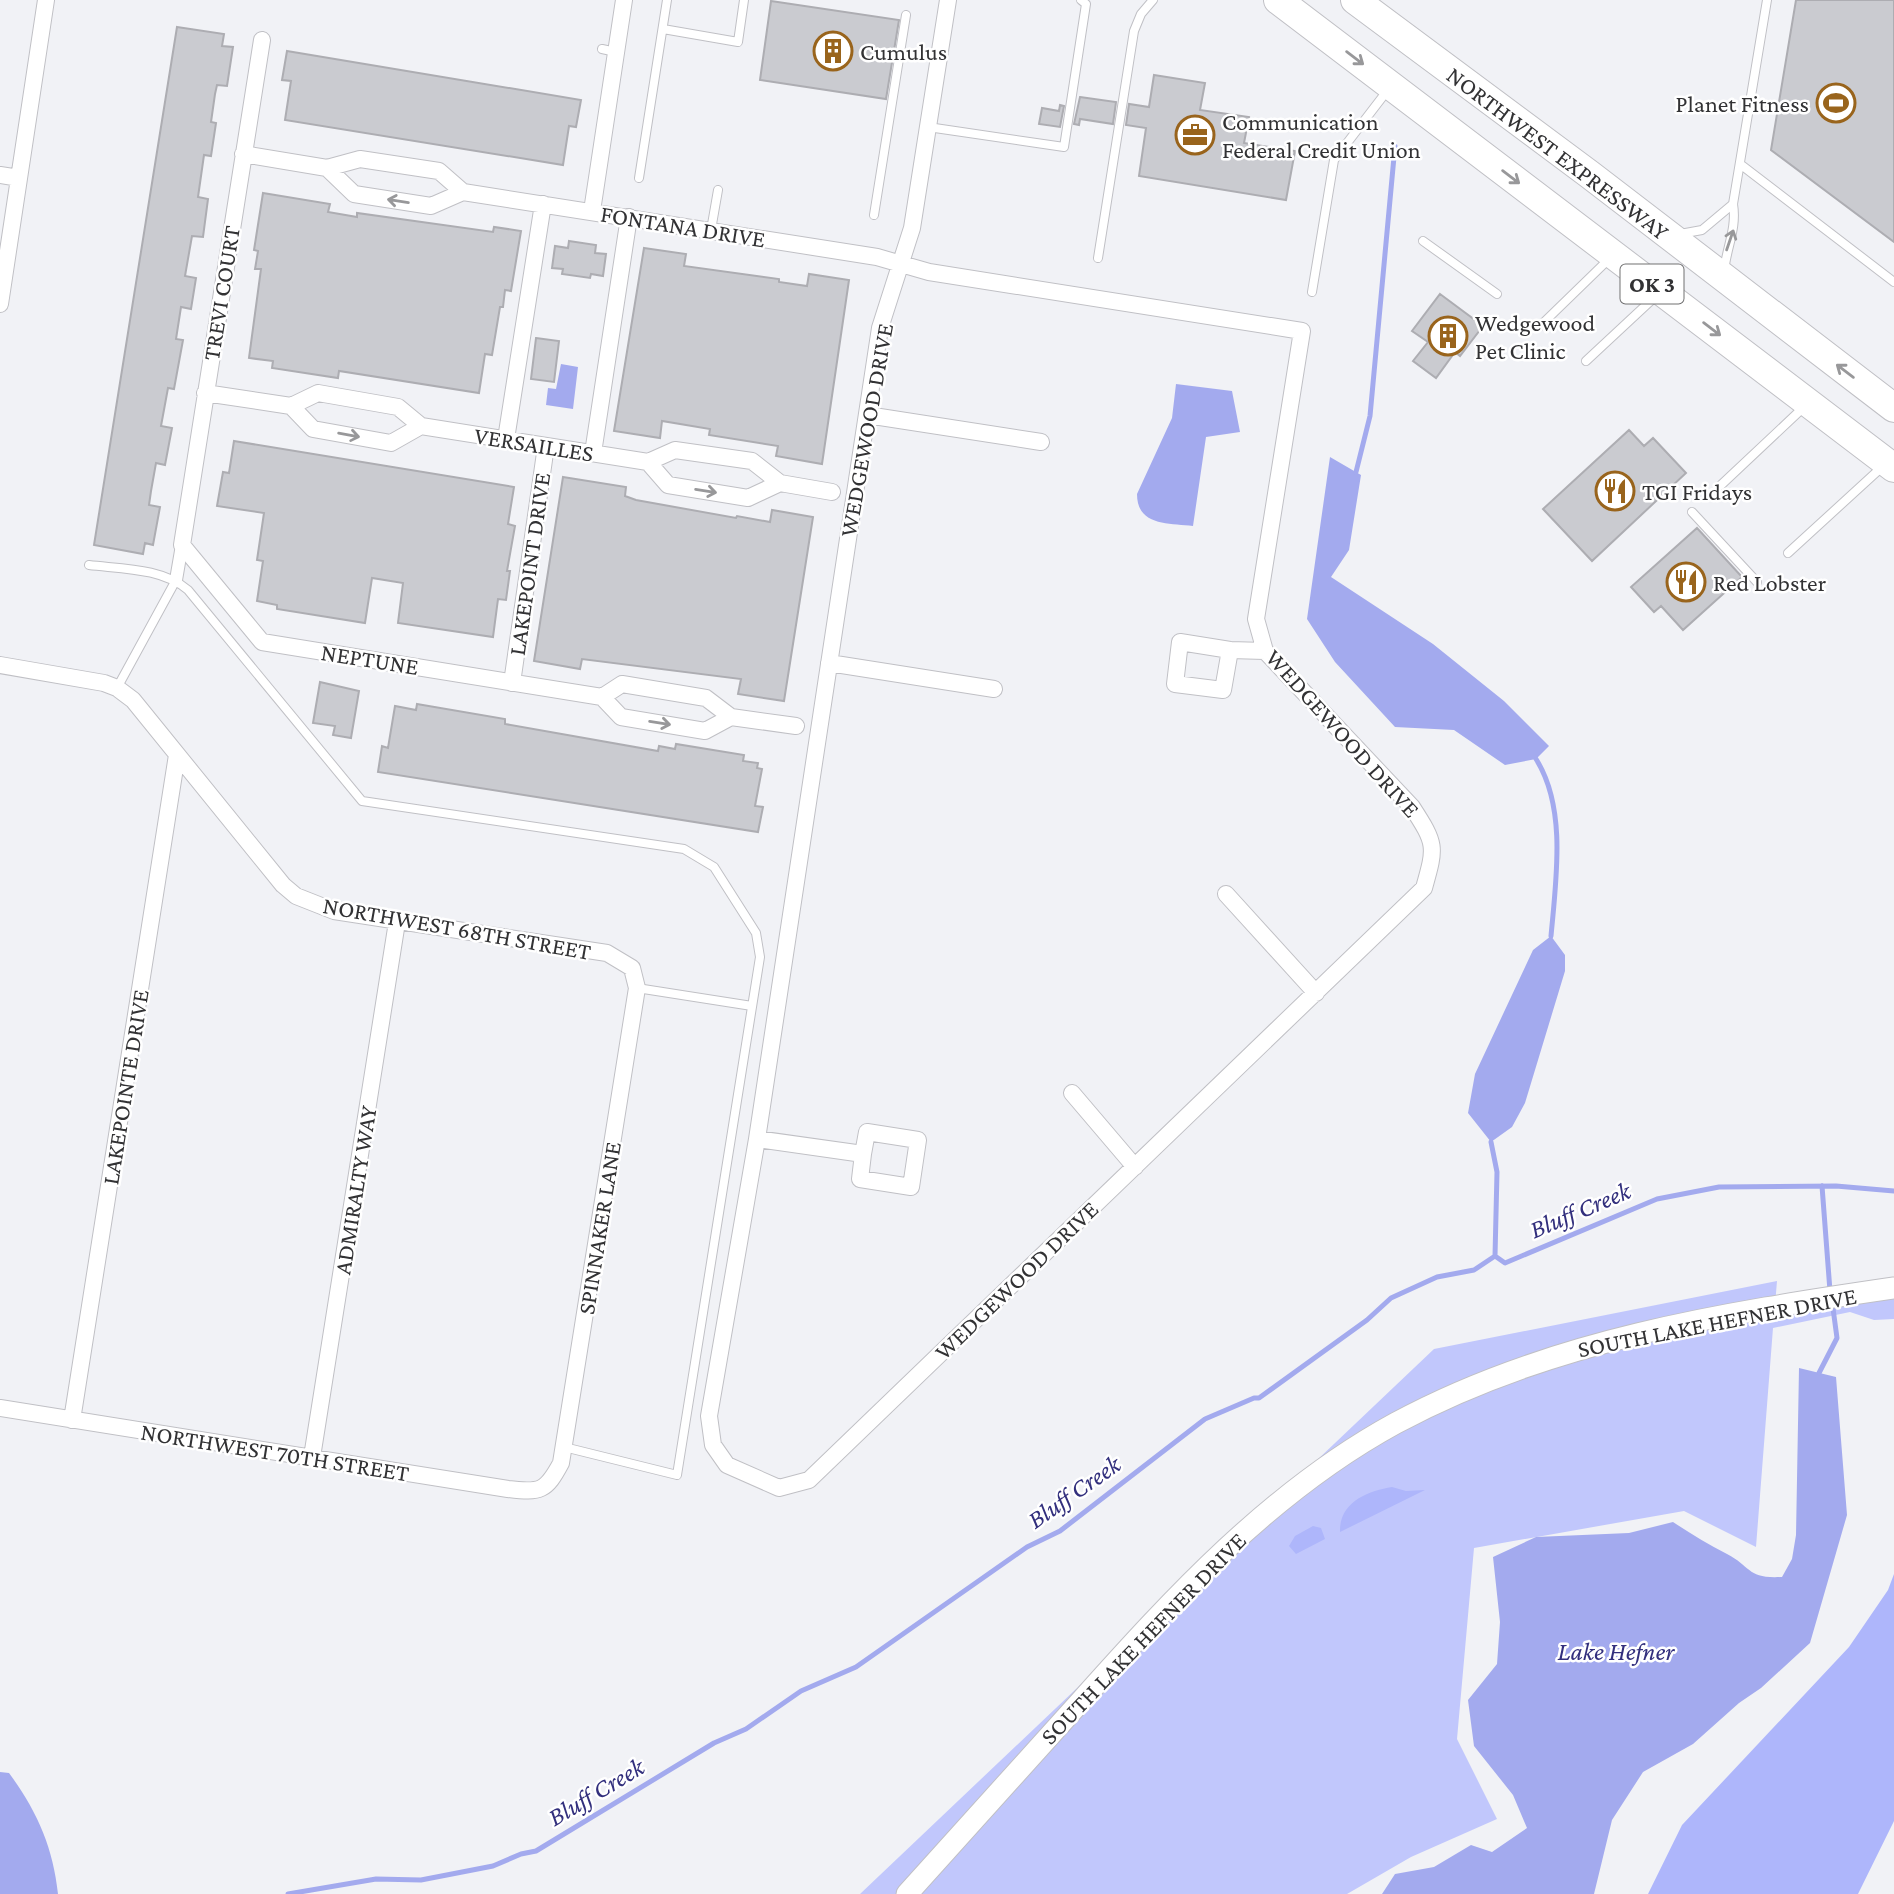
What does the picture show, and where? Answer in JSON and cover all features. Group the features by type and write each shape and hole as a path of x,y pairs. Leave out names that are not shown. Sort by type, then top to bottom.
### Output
{"highway":[{"name":"NORTHWEST EXPRESSWAY","path":"1278,0 1890,465"},
{"name":"NORTHWEST EXPRESSWAY","path":"1354,0 1670,236 1894,408"}],"street":[{"path":"0,304 47,0"},
{"path":"592,211 609,51 624,0"},
{"name":"WEDGEWOOD DRIVE","path":"903,264 929,272 1302,331 1256,619 1265,651 1412,807 1428,831 1434,850 1424,888 809,1480 779,1488 727,1465 713,1445 709,1416 757,1139 880,328 903,264 948,0"},
{"name":"TREVI COURT","path":"182,545 262,40"},
{"name":"FONTANA DRIVE","path":"243,154 327,168 360,159 439,171 463,192 711,230 903,264"},
{"path":"327,168 354,194 431,206 463,192"},
{"path":"0,175 19,178"},
{"path":"506,439 543,204"},
{"path":"593,453 629,217"},
{"name":"VERSAILLES","path":"205,393 291,406 318,393 398,407 421,426 648,462 675,450 752,461 780,483 832,492"},
{"path":"291,406 313,429 391,443 421,426"},
{"path":"867,415 1041,442"},
{"name":"LAKEPOINT DRIVE","path":"512,683 546,446"},
{"path":"648,462 668,485 748,498 780,483"},
{"path":"176,580 182,545"},
{"name":"NEPTUNE","path":"182,545 262,642 601,696 622,684 706,698 731,717 796,726"},
{"path":"1230,650 1265,651"},
{"path":"829,663 994,689"},
{"path":"0,665 117,688"},
{"name":"NORTHWEST 68TH STREET","path":"117,688 133,700 283,885 296,896 334,911 607,953 632,968"},
{"path":"601,696 621,717 705,731 731,717"},
{"name":"LAKEPOINTE DRIVE","path":"72,1420 177,755"},
{"path":"1226,894 1315,993"},
{"name":"ADMIRALTY WAY","path":"312,1457 397,922"},
{"name":"SPINNAKER LANE","path":"550,1485 561,1463 564,1447 637,988 632,968"},
{"path":"1072,1093 1135,1167"},
{"path":"867,1132 918,1140 911,1187 860,1180 863,1154 867,1132"},
{"path":"757,1139 863,1154"},
{"name":"SOUTH LAKE HEFNER DRIVE","path":"907,1894 1149,1625 1217,1556 1257,1521 1352,1450 1396,1424 1465,1390 1553,1356 1705,1320 1894,1288"},
{"name":"NORTHWEST 70TH STREET","path":"0,1408 516,1490 538,1490 550,1485"}],"lane":[{"path":"639,178 667,0"},
{"path":"663,29 738,42 744,0"},
{"path":"928,127 1064,147 1086,4 1081,0"},
{"path":"1098,258 1134,31 1153,0"},
{"path":"1723,277 1728,242 1737,225 1733,204 1767,0"},
{"path":"874,215 906,15"},
{"path":"1312,292 1334,160 1391,86"},
{"path":"1740,164 1894,282"},
{"path":"711,230 718,190"},
{"path":"1670,236 1702,230 1733,204"},
{"path":"1423,241 1497,294"},
{"path":"1539,327 1614,255"},
{"path":"1586,361 1662,291"},
{"path":"1721,485 1808,403"},
{"path":"1788,553 1890,465"},
{"path":"1692,512 1757,582"},
{"path":"89,565 176,580 188,590 362,801 684,849 714,867 756,933 761,945 677,1475 564,1447"},
{"path":"117,688 176,580"},
{"path":"637,988 752,1006"}],"shaded area":[{"path":"1777,1281 1774,1317 1894,1298 1894,1319 1874,1320 1850,1312 1773,1328 1756,1547 1684,1511 1474,1548 1457,1739 1497,1819 1411,1857 1347,1894 860,1894 1434,1349"},
{"path":"1392,1487 1406,1491 1425,1490 1340,1532 1344,1513 1350,1506 1365,1495"},
{"path":"1313,1526 1321,1528 1325,1539 1296,1554 1289,1546 1295,1536"},
{"path":"1894,1574 1894,1821 1858,1894 1648,1894 1682,1825 1849,1647 1888,1590"}],"water":[{"path":"561,364 578,367 573,409 546,405 548,388 556,389"},
{"path":"1176,384 1232,391 1240,432 1206,437 1193,526 1156,521 1142,512 1138,504 1137,494 1172,418"},
{"path":"1330,457 1361,475 1349,550 1331,577 1433,644 1504,701 1549,746 1536,759 1505,765 1454,730 1395,727 1335,662 1307,619"},
{"path":"1551,936 1565,955 1565,971 1525,1103 1512,1127 1491,1142 1468,1113 1475,1074 1533,950"},
{"name":"Lake Hefner","path":"1799,1368 1836,1377 1847,1515 1810,1643 1693,1744 1643,1772 1612,1820 1594,1894 1382,1894 1395,1874 1434,1867 1471,1845 1492,1852 1527,1828 1513,1795 1474,1746 1468,1700 1497,1664 1500,1622 1493,1557 1536,1537 1629,1533 1673,1522 1756,1574 1782,1577 1792,1559 1796,1535"},
{"path":"0,1772 9,1773 28,1801 42,1830 56,1877 58,1894 0,1894"}],"building":[{"path":"1796,0 1894,0 1894,242 1771,150"},
{"name":"Cumulus","path":"771,1 899,20 886,99 760,80"},
{"path":"177,27 224,34 222,46 233,47 227,86 217,85 215,94 211,122 216,123 211,156 204,155 198,197 208,199 203,237 192,236 185,276 196,278 191,309 181,307 176,339 183,340 174,389 168,388 161,426 172,428 165,465 156,463 149,505 160,507 153,545 145,543 143,554 94,545"},
{"path":"287,51 581,100 576,127 569,126 563,165 285,120 291,81 282,80"},
{"name":"Communication Federal Credit Union","path":"1154,75 1205,83 1200,110 1249,117 1244,143 1295,151 1286,200 1139,176 1146,128 1126,125 1129,104 1149,107"},
{"path":"1080,97 1116,102 1113,124 1080,119 1079,125 1074,124"},
{"path":"1060,105 1064,106 1060,127 1039,124 1042,108 1059,111"},
{"path":"263,193 330,204 328,212 357,217 357,213 493,232 494,227 521,231 511,291 505,290 492,355 485,354 479,393 339,371 338,378 272,368 273,361 249,358 261,269 255,269 258,251 254,250"},
{"path":"569,241 596,245 595,253 606,254 603,276 591,274 590,278 562,274 563,269 552,268 555,246 568,248"},
{"path":"644,248 686,254 684,266 779,279 779,282 807,286 809,274 849,280 822,464 776,456 778,446 709,435 710,429 662,421 660,438 614,431"},
{"name":"Wedgewood Pet Clinic","path":"1440,294 1483,326 1460,356 1455,352 1436,378 1413,361 1428,342 1412,331"},
{"path":"536,338 559,341 554,382 531,379"},
{"name":"TGI Fridays","path":"1629,430 1644,446 1653,438 1686,473 1592,561 1543,509"},
{"path":"234,441 514,487 508,524 515,526 507,571 510,571 506,600 498,599 493,637 398,623 403,583 372,578 365,623 277,609 277,605 257,601 263,561 257,560 264,513 217,506 223,472 229,473"},
{"path":"563,477 626,487 625,496 636,500 736,518 737,516 770,522 772,510 813,517 784,701 738,694 741,679 582,659 580,669 534,661"},
{"name":"Red Lobster","path":"1697,528 1742,577 1683,630 1661,606 1654,612 1631,587"},
{"path":"320,682 359,691 351,738 333,735 335,726 313,723"},
{"path":"417,704 505,719 505,724 658,751 659,746 675,749 676,744 744,755 743,761 758,763 757,768 762,769 755,806 763,807 758,832 378,772 382,746 388,748 395,706 416,710"}],"waterway":[{"path":"1356,472 1370,416 1395,146"},
{"path":"1536,759 1546,778 1556,822 1557,868 1551,936"},
{"path":"1491,1142 1497,1172 1495,1256"},
{"path":"1822,1186 1830,1291"},
{"name":"Bluff Creek","path":"288,1894 376,1879 421,1880 493,1866 521,1854 536,1851 714,1743 746,1729 801,1691 856,1667 1027,1547 1060,1531 1205,1419 1259,1398 1367,1320 1391,1298 1437,1277 1474,1270 1495,1256 1505,1263 1657,1199 1719,1187 1836,1186 1894,1191"},
{"path":"1819,1373 1837,1338 1832,1301"}],"place":[{"name":"Cumulus","path":"833,51"},
{"name":"Planet Fitness","path":"1836,103"},
{"name":"Communication Federal Credit Union","path":"1195,135"},
{"name":"Wedgewood Pet Clinic","path":"1448,336"},
{"name":"TGI Fridays","path":"1615,491"},
{"name":"Red Lobster","path":"1686,582"}]}
